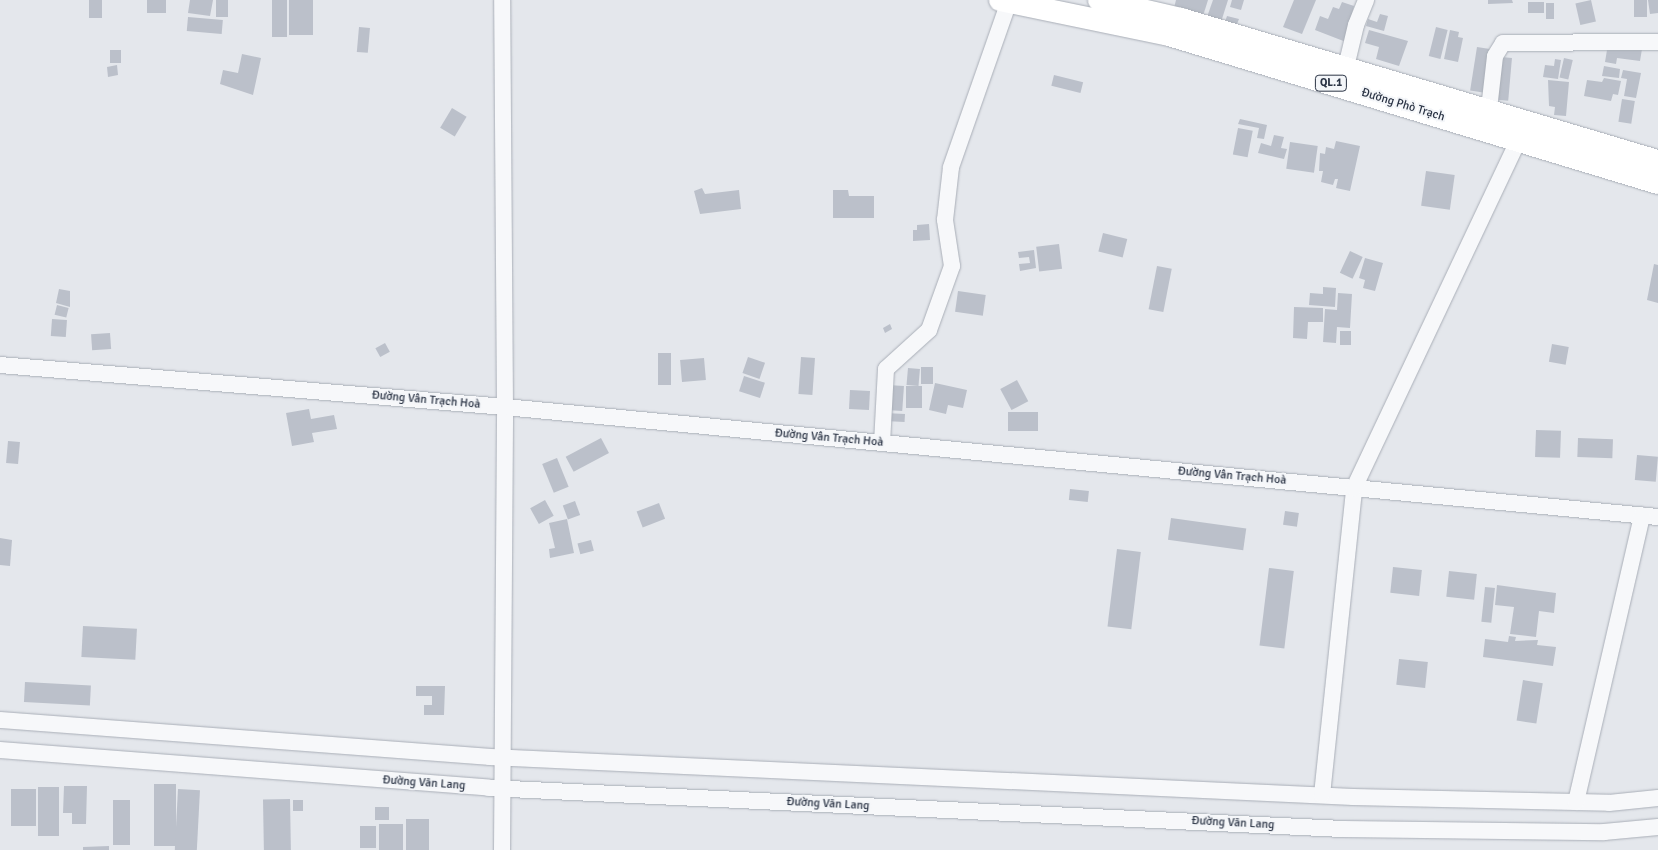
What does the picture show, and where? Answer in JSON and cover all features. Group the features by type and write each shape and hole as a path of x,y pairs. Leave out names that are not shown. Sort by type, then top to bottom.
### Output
{"highway":[{"name":"Đường Phò Trạch","path":"1004,0 1169,35 1523,130 1658,161"},
{"name":"Đường Phò Trạch","path":"1099,0 1181,19 1488,109 1523,130 1658,183"}],"street":[{"path":"502,0 505,407 503,758 500,789 502,850"},
{"path":"882,443 886,370 929,330 952,266 945,220 951,168 1004,0"},
{"path":"1346,67 1356,24 1366,0"},
{"path":"1488,109 1495,56 1503,43 1658,42"},
{"path":"1322,795 1354,488 1523,130"},
{"name":"Đường Vân Trạch Hoà","path":"0,365 505,407 1650,516"},
{"path":"1576,802 1650,516"},
{"path":"0,720 503,758 1322,795 1576,802 1658,798"},
{"name":"Đường Văn Lang","path":"0,750 500,789 1343,829 1604,832 1658,827"}],"building":[{"path":"89,0 102,0 102,18 89,18"},
{"path":"147,0 166,0 166,13 147,13"},
{"path":"190,0 213,0 210,16 188,13"},
{"path":"216,0 228,0 228,17 216,17"},
{"path":"272,0 287,0 287,37 272,37"},
{"path":"289,0 313,0 313,35 289,35"},
{"path":"1176,0 1208,0 1202,19 1173,12"},
{"path":"1213,0 1228,0 1221,22 1207,17"},
{"path":"1232,0 1244,0 1241,10 1230,7"},
{"path":"1294,0 1316,0 1302,34 1283,27"},
{"path":"1488,0 1512,0 1513,3 1488,4"},
{"path":"1591,0 1596,21 1580,25 1575,4"},
{"path":"1634,0 1647,0 1647,17 1634,17"},
{"path":"1648,0 1658,0 1658,13 1650,14"},
{"path":"1342,2 1354,6 1352,14 1356,15 1346,42 1315,30 1320,16 1328,19 1333,7 1339,9"},
{"path":"1528,2 1544,2 1544,13 1528,13"},
{"path":"1546,3 1554,3 1554,19 1546,19"},
{"path":"1380,14 1388,16 1384,31 1366,26 1368,19 1377,22"},
{"path":"1227,16 1239,19 1235,29 1224,25"},
{"path":"188,17 223,20 222,34 187,31"},
{"path":"359,27 370,28 368,53 357,52"},
{"path":"1436,27 1448,30 1440,59 1429,56"},
{"path":"1369,30 1408,41 1399,66 1376,59 1379,47 1365,43"},
{"path":"1450,30 1459,32 1458,37 1463,38 1458,62 1444,59"},
{"path":"1608,44 1642,49 1640,61 1617,58 1616,64 1605,62"},
{"path":"1477,47 1490,49 1483,92 1470,90"},
{"path":"110,50 121,50 121,63 110,63"},
{"path":"242,54 261,58 253,95 220,84 223,70 238,73"},
{"path":"1501,57 1512,58 1508,101 1497,100"},
{"path":"1564,58 1573,60 1568,80 1560,77"},
{"path":"1555,59 1561,60 1558,79 1543,77 1545,65 1554,66"},
{"path":"117,65 118,75 108,77 107,67"},
{"path":"1604,66 1620,69 1619,78 1602,76"},
{"path":"1623,70 1641,73 1636,98 1624,96 1627,79 1621,78"},
{"path":"1054,75 1083,82 1080,93 1051,86"},
{"path":"1604,78 1621,81 1618,95 1613,94 1611,101 1584,96 1587,80 1602,82"},
{"path":"1548,80 1569,82 1566,116 1554,115 1555,107 1549,106"},
{"path":"1622,99 1635,101 1631,124 1618,122"},
{"path":"452,108 467,117 455,136 440,128"},
{"path":"1240,119 1267,125 1264,139 1257,138 1259,128 1238,124"},
{"path":"1238,128 1253,131 1248,157 1233,155"},
{"path":"1274,135 1284,137 1281,148 1287,149 1284,159 1258,153 1261,143 1271,146"},
{"path":"1336,141 1360,146 1350,191 1336,188 1338,179 1335,179 1333,185 1321,182 1323,171 1319,171 1320,153 1325,154 1326,147 1334,149"},
{"path":"1290,142 1318,146 1314,173 1286,169"},
{"path":"1426,171 1455,175 1450,210 1421,206"},
{"path":"702,188 705,194 739,190 741,209 700,214 694,191"},
{"path":"833,190 848,190 849,196 874,196 874,218 833,218"},
{"path":"929,224 930,240 913,241 913,230 917,230 917,225"},
{"path":"1103,233 1127,239 1123,257 1098,251"},
{"path":"1059,244 1062,269 1039,272 1036,247"},
{"path":"1034,250 1036,268 1020,271 1019,264 1030,263 1029,257 1019,258 1018,252"},
{"path":"1350,251 1363,257 1353,279 1340,273"},
{"path":"1365,258 1383,263 1375,291 1363,288 1365,280 1359,278"},
{"path":"1654,264 1658,265 1658,303 1647,300"},
{"path":"1157,266 1172,269 1163,312 1149,309"},
{"path":"1323,287 1336,288 1335,307 1309,305 1310,293 1323,294"},
{"path":"59,289 70,291 70,307 56,303"},
{"path":"958,291 986,295 983,316 955,312"},
{"path":"1338,293 1352,294 1350,328 1337,327 1336,343 1323,342 1325,309 1337,310"},
{"path":"57,305 69,308 66,318 55,315"},
{"path":"1294,307 1323,308 1323,322 1308,322 1307,339 1293,338"},
{"path":"52,319 67,320 66,337 51,336"},
{"path":"890,324 892,329 885,333 883,328"},
{"path":"1340,331 1351,331 1351,345 1340,345"},
{"path":"110,333 111,349 92,350 91,334"},
{"path":"385,343 390,352 380,357 375,348"},
{"path":"1552,344 1569,347 1566,365 1549,362"},
{"path":"658,353 671,353 671,385 658,385"},
{"path":"748,357 765,363 759,379 742,373"},
{"path":"801,357 815,358 812,395 798,394"},
{"path":"704,358 706,380 682,382 680,360"},
{"path":"921,367 933,367 933,384 921,384"},
{"path":"908,368 920,369 918,386 907,385"},
{"path":"744,376 765,383 760,398 739,391"},
{"path":"1017,380 1028,401 1011,410 1000,389"},
{"path":"935,383 967,390 963,408 948,405 946,414 929,410"},
{"path":"888,385 904,386 902,411 886,410"},
{"path":"906,386 922,386 922,408 906,408"},
{"path":"850,390 870,391 869,410 849,409"},
{"path":"309,409 311,419 334,415 337,429 312,433 314,442 292,446 286,413"},
{"path":"1008,412 1038,412 1038,431 1008,431"},
{"path":"885,413 905,414 905,422 885,421"},
{"path":"1536,430 1561,431 1560,458 1535,457"},
{"path":"601,438 609,453 574,472 566,457"},
{"path":"1578,438 1613,439 1612,458 1577,457"},
{"path":"8,441 20,442 18,464 6,463"},
{"path":"1637,455 1658,457 1656,482 1635,480"},
{"path":"557,458 569,487 554,493 542,464"},
{"path":"1070,489 1089,491 1088,502 1069,500"},
{"path":"545,500 554,516 539,524 530,508"},
{"path":"575,501 580,515 568,520 563,505"},
{"path":"659,503 665,519 643,527 637,512"},
{"path":"1285,511 1299,513 1297,527 1283,525"},
{"path":"1171,518 1246,529 1243,550 1168,540"},
{"path":"567,519 574,553 550,558 549,549 555,548 549,523"},
{"path":"0,538 12,540 10,566 0,565"},
{"path":"591,540 594,551 580,554 577,544"},
{"path":"1117,549 1141,552 1131,629 1107,626"},
{"path":"1393,567 1422,570 1419,596 1390,593"},
{"path":"1269,568 1294,571 1284,648 1259,645"},
{"path":"1449,571 1477,574 1474,600 1446,597"},
{"path":"1497,585 1556,593 1554,613 1539,611 1536,637 1510,634 1514,607 1495,605"},
{"path":"1485,587 1495,588 1491,623 1481,622"},
{"path":"83,626 137,629 135,660 81,657"},
{"path":"1509,636 1516,637 1515,641 1538,640 1537,645 1556,647 1553,666 1483,657 1485,639 1508,642"},
{"path":"1399,659 1428,662 1425,688 1396,685"},
{"path":"1523,680 1543,683 1536,724 1517,720"},
{"path":"25,682 91,685 90,705 24,702"},
{"path":"416,686 445,686 444,715 424,715 424,705 432,705 432,696 416,696"},
{"path":"154,784 176,784 176,846 154,846"},
{"path":"64,786 87,786 86,824 72,824 72,813 63,813"},
{"path":"38,787 59,787 59,836 38,836"},
{"path":"11,789 36,789 36,826 11,826"},
{"path":"178,789 200,790 197,850 175,850"},
{"path":"263,799 290,799 291,850 264,850"},
{"path":"113,800 130,800 130,845 113,845"},
{"path":"293,800 303,800 303,811 293,811"},
{"path":"375,807 389,807 389,820 375,820"},
{"path":"406,819 429,819 429,850 406,850"},
{"path":"379,824 403,824 403,850 379,850"},
{"path":"360,826 376,826 376,848 360,848"},
{"path":"109,846 109,850 83,850 83,847"}]}
